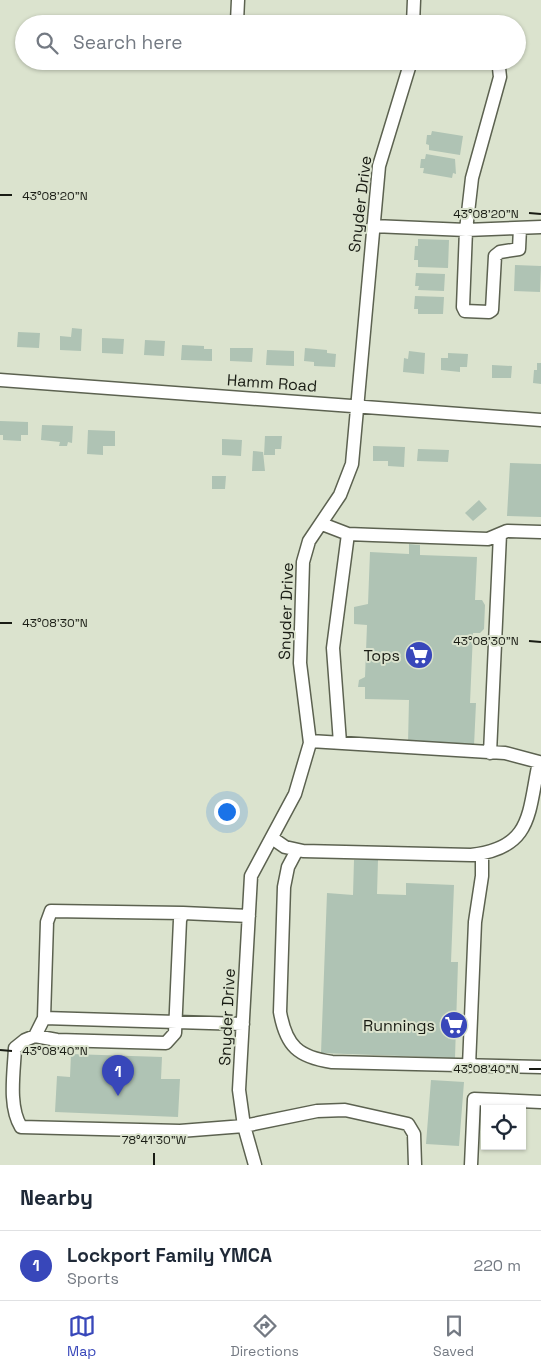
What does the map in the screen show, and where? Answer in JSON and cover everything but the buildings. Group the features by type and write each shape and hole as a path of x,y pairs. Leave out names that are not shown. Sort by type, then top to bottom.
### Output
{"street":[{"path":"237,15 238,0"},
{"path":"413,15 414,0"},
{"name":"Snyder Drive","path":"255,1165 244,1126 239,1090 251,876 295,794 310,741 300,663 302,562 310,541 340,495 352,464 379,166 408,70"},
{"path":"499,70 500,77 472,178 466,230 463,307 467,312 488,312 493,307 495,256 500,252 519,249 520,228"},
{"path":"373,226 466,230 541,227"},
{"name":"Hamm Road","path":"0,380 541,420"},
{"path":"322,524 348,534 488,539 507,531 541,532"},
{"path":"340,743 333,648 348,534"},
{"path":"490,752 500,534"},
{"path":"272,838 285,847 296,850 471,855 482,854 507,846 525,826 540,762 522,756 490,752 310,741"},
{"path":"296,850 288,868 284,887 280,1012 284,1032 295,1048 311,1059 332,1062 541,1068"},
{"path":"469,1066 475,922 482,876 482,854"},
{"path":"35,1036 44,1018 47,922 51,911 249,916"},
{"path":"183,913 180,920 176,1023 172,1038 166,1043 158,1044 57,1040 35,1036 25,1040 15,1048 15,1118 21,1126 180,1132 244,1126 317,1110 345,1110 408,1124 414,1134 415,1165"},
{"path":"44,1018 243,1024"},
{"path":"471,1165 474,1099 541,1102"}],"place":[{"name":"Tops","path":"419,655"},
{"name":"Runnings","path":"454,1025"},
{"name":"Lockport Family YMCA","path":"118,1096"}]}
